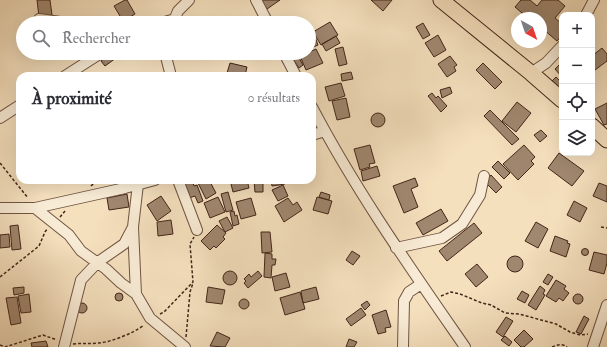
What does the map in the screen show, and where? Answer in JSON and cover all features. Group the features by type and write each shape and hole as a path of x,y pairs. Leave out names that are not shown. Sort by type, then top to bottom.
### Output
{"highway":[{"path":"441,0 559,97"}],"street":[{"path":"176,16 178,11 189,0"},
{"path":"256,0 264,16"},
{"path":"588,12 594,0"},
{"path":"531,73 546,63 560,48"},
{"path":"71,72 90,60"},
{"path":"167,60 170,72"},
{"path":"288,60 294,72"},
{"path":"0,118 16,108"},
{"path":"316,114 396,248 465,347"},
{"path":"316,134 325,131"},
{"path":"396,248 442,238 462,224 480,195 484,176"},
{"path":"0,208 35,208 138,184 133,227 136,294"},
{"path":"180,184 197,230"},
{"path":"35,208 69,235 81,251 98,262 121,283 136,294 150,318 185,347"},
{"path":"64,346 81,280 98,262 124,244 133,227"},
{"path":"403,347 404,301 409,292 421,284"},
{"path":"593,347 607,305"}],"path":[{"path":"0,163 16,184"},
{"path":"16,184 35,208"},
{"path":"601,227 607,228"},
{"path":"185,347 188,331 190,292 193,282"},
{"path":"432,300 451,292 491,305 505,313 519,314 556,324 570,332 580,335 598,333"},
{"path":"0,345 5,346 43,335 64,346"},
{"path":"552,347 565,345 567,347"}],"building":[{"path":"37,0 50,0 52,15 39,16"},
{"path":"127,0 135,14 132,16 120,16 114,6"},
{"path":"261,0 280,0 267,9"},
{"path":"371,0 392,0 383,11"},
{"path":"521,0 530,0 537,6 542,0 558,0 565,6 555,18 559,21 559,39 557,41 547,32 547,12 521,12 515,7"},
{"path":"330,22 338,35 321,45 316,37 316,30"},
{"path":"423,23 430,35 423,39 416,27"},
{"path":"438,35 446,50 434,57 425,43"},
{"path":"336,36 340,43 326,51 322,44"},
{"path":"343,47 347,64 339,66 335,49"},
{"path":"602,48 607,54 607,61 595,70 595,54"},
{"path":"316,49 323,63 306,70 302,60 316,60"},
{"path":"450,56 457,65 454,67 456,71 447,77 438,64"},
{"path":"102,60 113,60 105,66 101,61"},
{"path":"294,60 300,60 303,65 299,68"},
{"path":"230,63 247,67 246,72 227,72"},
{"path":"483,63 502,82 495,89 476,70"},
{"path":"559,65 559,74 555,69"},
{"path":"351,72 353,79 342,81 341,74"},
{"path":"556,77 559,80 559,95 549,84"},
{"path":"341,83 345,96 329,101 325,87"},
{"path":"450,87 452,93 442,98 440,90"},
{"path":"432,93 436,98 438,96 447,106 441,112 428,96"},
{"path":"346,98 350,117 337,120 332,101"},
{"path":"517,102 531,113 516,132 502,121"},
{"path":"607,103 607,124 604,125 595,109"},
{"path":"490,110 519,139 512,145 484,116"},
{"path":"378,113 383,115 385,120 383,125 378,127 373,125 371,120 373,115"},
{"path":"541,130 547,136 540,142 534,135"},
{"path":"370,145 375,163 369,164 370,167 360,170 354,149"},
{"path":"524,145 535,157 531,161 534,164 518,180 503,164"},
{"path":"559,153 559,156 563,156 584,171 572,186 548,168"},
{"path":"498,161 510,173 504,179 492,167"},
{"path":"377,166 380,176 363,181 361,171"},
{"path":"491,175 502,187 496,193 485,182"},
{"path":"415,178 418,186 411,189 418,207 404,213 393,186"},
{"path":"599,183 607,186 607,202 593,196"},
{"path":"184,184 193,184 194,186 197,185 203,201 198,203 195,196 189,198"},
{"path":"198,184 211,184 216,193 206,199"},
{"path":"231,184 248,184 249,188 233,192"},
{"path":"254,184 263,184 263,192 255,192"},
{"path":"272,184 285,184 272,186"},
{"path":"283,185 288,196 278,201 272,190"},
{"path":"228,192 233,210 226,212 221,194"},
{"path":"321,192 330,195 329,200 319,197"},
{"path":"127,194 129,207 109,210 107,198"},
{"path":"161,196 171,211 157,221 147,205"},
{"path":"218,197 225,212 210,218 204,203"},
{"path":"317,197 332,201 328,214 313,210"},
{"path":"251,198 256,215 241,219 236,202"},
{"path":"288,198 293,205 297,202 302,210 284,222 275,206"},
{"path":"574,201 587,208 580,222 567,215"},
{"path":"441,209 448,221 423,235 416,223"},
{"path":"234,211 235,216 237,215 239,224 233,226 230,212"},
{"path":"227,217 233,228 225,232 219,221"},
{"path":"171,220 173,234 158,236 157,222"},
{"path":"536,222 548,229 538,248 525,241"},
{"path":"474,223 482,233 447,261 439,251"},
{"path":"18,225 21,249 12,250 10,226"},
{"path":"217,225 226,233 223,237 225,239 216,248 214,246 210,250 201,241"},
{"path":"261,232 270,232 272,252 262,253"},
{"path":"9,234 10,247 0,248 0,235"},
{"path":"555,236 568,241 567,243 570,244 566,257 550,251"},
{"path":"585,248 588,249 588,255 585,256 582,255 581,252 582,249"},
{"path":"352,251 360,256 353,265 346,260"},
{"path":"594,252 607,255 607,263 604,274 589,270"},
{"path":"265,253 272,254 272,259 276,259 275,265 272,265 271,278 264,277"},
{"path":"512,256 518,256 523,261 521,270 518,272 512,272 507,267 507,261"},
{"path":"477,264 488,277 476,287 465,274"},
{"path":"227,271 233,271 237,275 237,281 233,285 227,285 223,281 223,275"},
{"path":"258,271 262,276 248,288 244,283 246,281 244,279 249,274 251,277"},
{"path":"286,273 290,287 275,291 272,277"},
{"path":"548,274 553,277 548,285 543,282"},
{"path":"556,280 566,286 564,289 569,293 563,301 559,298 556,302 546,296"},
{"path":"540,286 545,290 543,294 545,295 536,310 528,305"},
{"path":"24,287 24,293 14,295 13,288"},
{"path":"208,287 225,290 222,304 206,302"},
{"path":"316,287 319,299 303,303 301,291"},
{"path":"522,291 529,295 525,303 517,299"},
{"path":"300,292 305,309 285,315 280,298"},
{"path":"117,293 121,293 123,297 121,301 117,301 115,299 115,295"},
{"path":"29,294 31,312 21,313 18,296"},
{"path":"576,294 580,294 583,299 580,304 576,304 573,301 573,297"},
{"path":"17,297 21,323 11,325 6,298"},
{"path":"242,299 246,299 248,300 248,308 242,309 239,306 239,302"},
{"path":"367,301 370,305 365,310 361,305"},
{"path":"80,303 84,303 86,304 86,312 80,313 77,310 77,306"},
{"path":"361,308 366,315 351,326 346,319"},
{"path":"386,310 391,327 385,328 386,332 378,334 372,315"},
{"path":"584,316 589,319 581,334 576,332"},
{"path":"506,317 513,321 503,337 496,332"},
{"path":"524,330 533,339 524,347 521,347 514,340"},
{"path":"217,332 230,338 225,347 210,346"},
{"path":"505,336 512,342 509,346 501,340"},
{"path":"349,339 357,342 354,347 346,347"},
{"path":"46,341 48,347 32,347 31,343"}]}
